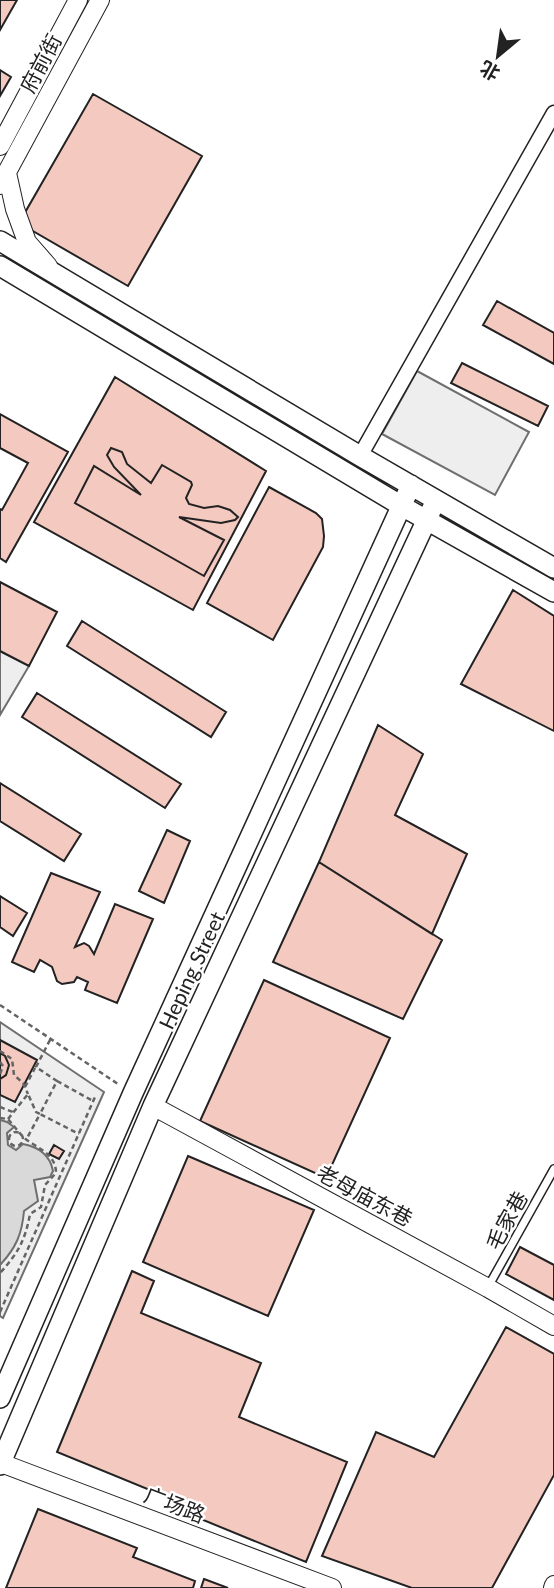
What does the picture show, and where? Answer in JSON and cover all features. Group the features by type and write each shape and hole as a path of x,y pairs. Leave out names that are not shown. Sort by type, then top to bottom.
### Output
{"main road":[{"path":"0,241 360,456 554,568"},
{"path":"0,266 400,505 554,592"},
{"name":"Heping Street","path":"0,1398 133,1093 411,485"},
{"name":"Heping Street","path":"1,1464 153,1106 436,500"}],"street":[{"name":"府前街","path":"0,146 78,0"},
{"name":"府前街","path":"3,179 100,0"},
{"path":"360,456 554,113"},
{"path":"3,179 27,242 58,276"},
{"name":"老母庙东巷","path":"153,1106 488,1287 554,1326"},
{"name":"广场路","path":"1,1464 332,1588"}],"lane":[{"name":"毛家巷","path":"488,1287 554,1169"}],"path":[{"path":"0,1004 133,1093"},
{"path":"25,1087 51,1039"},
{"path":"0,1051 12,1059 14,1076 25,1087 36,1112 79,1134"},
{"path":"0,1062 3,1066 0,1074"},
{"path":"0,1312 94,1099 57,1081 36,1067"},
{"path":"26,1140 57,1081"},
{"path":"8,1119 28,1094"},
{"path":"0,1107 13,1113"},
{"path":"0,1118 8,1119 26,1140 39,1146 56,1165 57,1173 46,1185 41,1207 30,1214 27,1232 16,1256 0,1273"},
{"path":"12,1133 20,1134 23,1140 21,1145 10,1144 9,1137 12,1133"}],"shaded area":[{"path":"417,371 529,432 495,495 382,434"},
{"path":"0,651 29,666 0,715"},
{"path":"0,1022 104,1092 3,1318 0,1316"},
{"path":"0,1120 14,1127 7,1133 8,1145 16,1150 23,1144 34,1147 46,1156 53,1171 50,1177 34,1180 38,1201 24,1211 17,1240 0,1265"}],"building":[{"path":"0,0 17,0 0,30"},
{"path":"0,70 11,77 0,96"},
{"path":"93,94 202,156 128,286 19,223"},
{"path":"497,301 554,333 554,364 483,325"},
{"path":"462,363 548,406 538,426 451,383"},
{"path":"115,377 266,471 193,610 34,522"},
{"path":"0,414 68,452 6,562 0,558 0,509 2,510 28,463 0,448"},
{"path":"111,448 122,452 127,464 151,483 162,465 191,482 186,498 189,504 204,508 218,506 230,510 238,517 221,523 179,517 224,540 204,576 75,503 94,466 141,495 114,467 107,455"},
{"path":"269,487 316,513 322,519 324,536 323,547 273,640 207,603"},
{"path":"0,582 57,612 29,666 0,651"},
{"path":"513,590 554,616 554,731 461,684"},
{"path":"82,621 226,712 211,737 67,646"},
{"path":"37,693 181,784 165,808 22,717"},
{"path":"378,725 423,754 395,815 467,854 432,934 319,862"},
{"path":"0,783 81,834 64,861 0,821"},
{"path":"167,830 190,841 164,903 139,891"},
{"path":"319,862 442,940 403,1019 273,962"},
{"path":"51,873 100,892 75,947 84,943 94,954 115,904 153,919 117,1003 85,990 88,982 77,977 74,982 62,984 57,981 52,967 40,960 34,972 12,962"},
{"path":"0,896 27,913 13,936 0,927"},
{"path":"264,980 390,1038 326,1178 200,1121"},
{"path":"0,1040 37,1060 15,1102 0,1095"},
{"path":"0,1053 5,1056 9,1065 6,1075 0,1079"},
{"path":"54,1145 64,1151 59,1159 49,1154"},
{"path":"188,1156 314,1210 268,1316 143,1262"},
{"path":"520,1247 554,1265 554,1300 506,1274"},
{"path":"132,1271 154,1281 141,1313 261,1363 239,1417 347,1462 306,1562 169,1506 172,1499 57,1452"},
{"path":"506,1327 554,1354 554,1475 492,1588 412,1588 322,1556 376,1432 434,1457"},
{"path":"38,1509 137,1548 133,1557 195,1581 193,1588 6,1588"},
{"path":"204,1579 228,1588 201,1588"}]}
